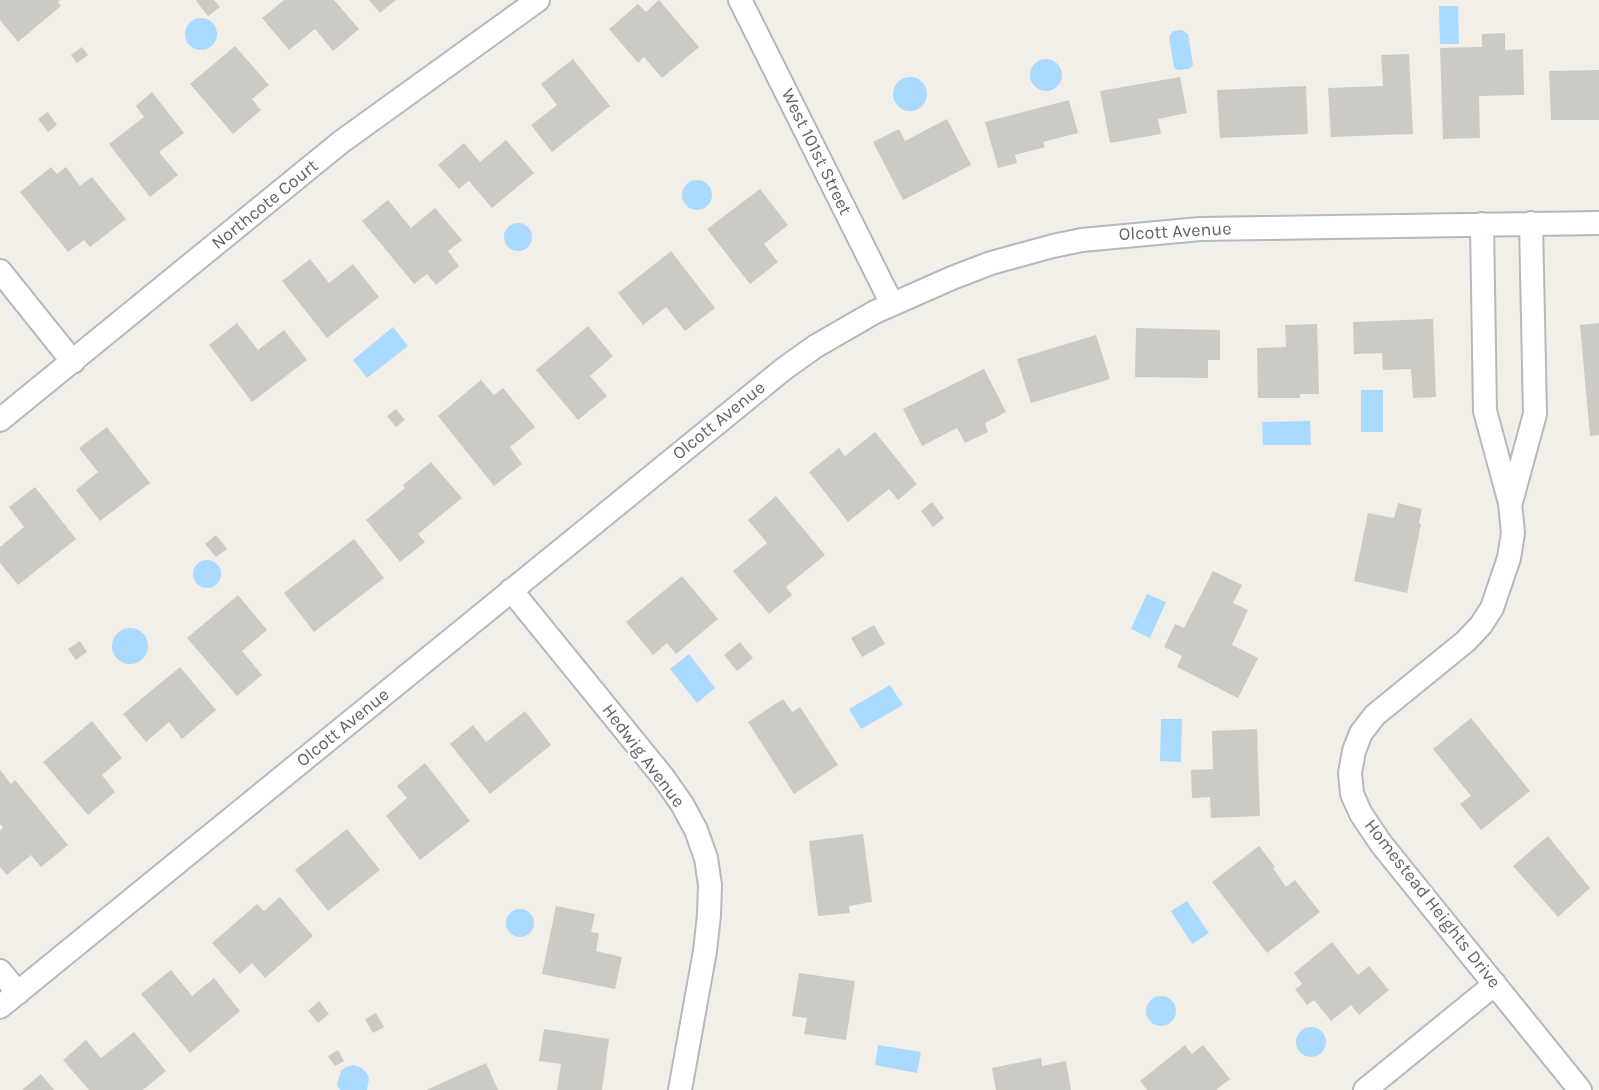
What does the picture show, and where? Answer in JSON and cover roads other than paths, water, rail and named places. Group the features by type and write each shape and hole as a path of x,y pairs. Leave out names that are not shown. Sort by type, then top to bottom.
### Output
{"street":[{"name":"Northcote Court","path":"0,420 341,142 538,0"},
{"name":"West 101st Street","path":"741,0 892,304"},
{"name":"Homestead Heights Drive","path":"1510,503 1535,414 1531,223"},
{"name":"Olcott Avenue","path":"0,1007 785,368 825,340 892,304 991,263 1082,240 1200,229 1599,223"},
{"name":"Homestead Heights Drive","path":"1482,224 1485,411 1510,503 1513,533 1509,558 1492,608 1481,625 1466,641 1375,716 1361,733 1354,751 1350,773 1352,794 1371,830 1580,1090"},
{"path":"0,271 73,362"},
{"name":"Hedwig Avenue","path":"511,590 663,777 682,804 696,830 706,858 710,885 705,951 680,1090"},
{"path":"0,970 18,993"},
{"path":"1365,1090 1495,984"}],"water":[{"path":"1439,6 1458,6 1459,44 1440,44"},
{"path":"201,18 212,23 217,34 212,45 201,50 190,45 185,34 190,23"},
{"path":"1182,30 1188,34 1193,65 1189,69 1178,70 1174,68 1169,37 1173,31"},
{"path":"1046,59 1057,64 1062,75 1057,86 1046,91 1035,86 1030,75 1035,64"},
{"path":"910,77 922,82 927,94 922,106 910,111 898,106 893,94 898,82"},
{"path":"697,180 708,184 712,195 708,206 697,210 686,206 682,195 686,184"},
{"path":"518,223 528,227 532,237 528,247 518,251 508,247 504,237 508,227"},
{"path":"393,327 408,346 367,378 353,360"},
{"path":"1361,390 1383,390 1383,432 1361,432"},
{"path":"1310,421 1311,445 1263,445 1262,422"},
{"path":"207,560 217,564 221,574 217,584 207,588 197,584 193,574 197,564"},
{"path":"1147,594 1166,602 1150,638 1131,629"},
{"path":"130,628 143,633 148,646 143,659 130,664 117,659 112,646 117,633"},
{"path":"689,654 715,688 697,703 670,669"},
{"path":"890,685 903,705 861,729 849,709"},
{"path":"1161,719 1182,719 1181,762 1160,761"},
{"path":"1187,901 1209,933 1192,944 1171,911"},
{"path":"520,909 530,913 534,923 530,933 520,937 510,933 506,923 510,913"},
{"path":"1161,996 1172,1000 1176,1011 1172,1022 1161,1026 1150,1022 1146,1011 1150,1000"},
{"path":"1311,1027 1317,1028 1325,1036 1325,1048 1317,1056 1311,1057 1305,1056 1297,1048 1296,1042 1297,1036 1305,1028"},
{"path":"878,1045 921,1052 917,1073 875,1065"},
{"path":"353,1065 366,1072 369,1078 367,1090 340,1090 337,1085 341,1071"}]}
